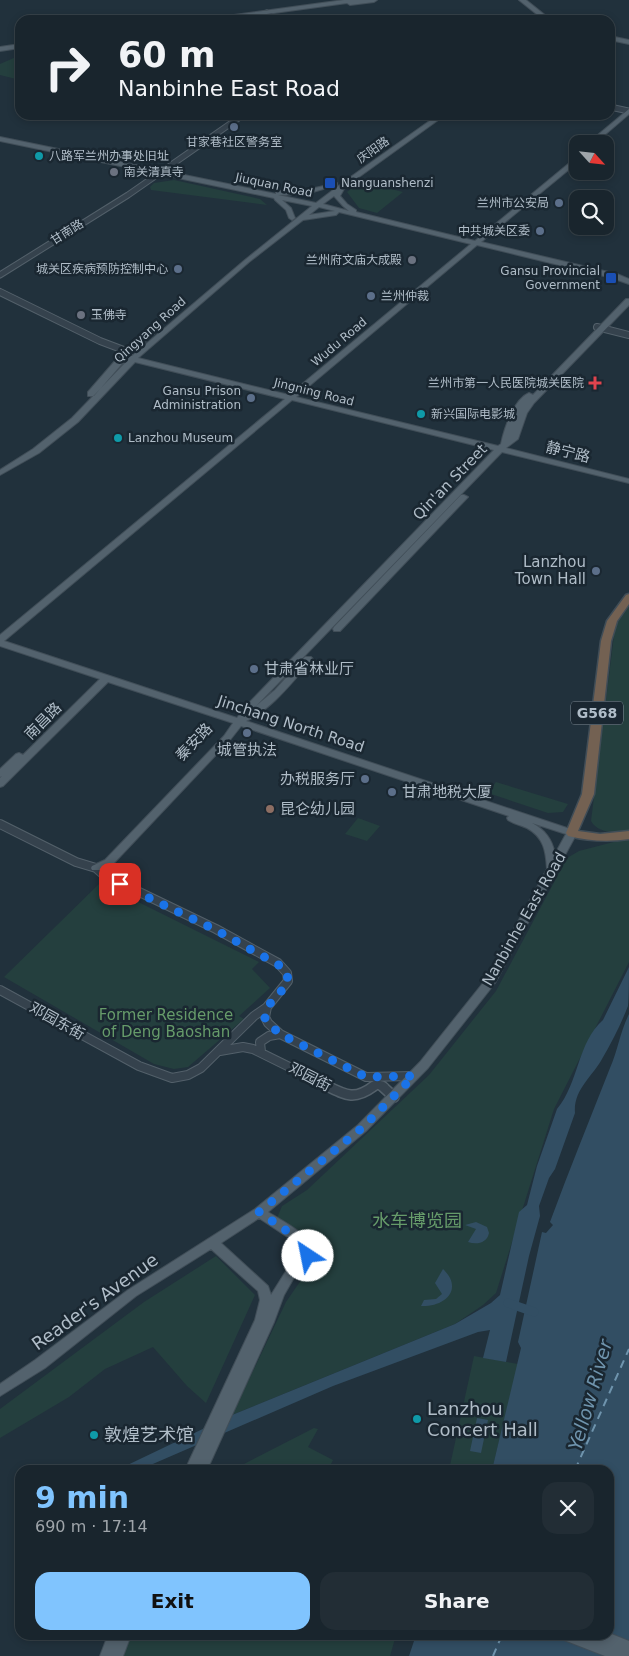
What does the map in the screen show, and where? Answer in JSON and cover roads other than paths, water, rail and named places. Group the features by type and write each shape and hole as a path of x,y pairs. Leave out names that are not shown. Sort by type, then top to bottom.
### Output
{"highway":[{"name":"Nanbinhe East Road","path":"572,832 588,794 606,641 612,621 629,597"},
{"path":"572,832 605,839 629,835"}],"main road":[{"path":"272,13 345,0"},
{"path":"259,15 356,0"},
{"path":"291,10 365,0"},
{"path":"255,15 374,0"},
{"path":"515,0 533,15"},
{"path":"522,0 542,15"},
{"path":"615,41 629,44"},
{"path":"0,50 15,48"},
{"path":"601,135 629,112"},
{"path":"604,135 629,112"},
{"name":"庆阳路","path":"314,203 336,184 427,120"},
{"name":"庆阳路","path":"314,203 435,120"},
{"name":"Jiuquan Road","path":"0,138 314,203 629,276"},
{"name":"Wudu Road","path":"0,642 569,163"},
{"path":"272,194 306,192 336,184"},
{"path":"344,184 338,196 345,205 356,213"},
{"path":"272,194 288,208 292,221 338,212 356,213"},
{"name":"Qingyang Road","path":"0,466 36,444 68,418 131,355 314,203"},
{"name":"Jiuquan Road","path":"475,241 614,276 629,282"},
{"path":"629,276 627,279 629,282"},
{"path":"600,327 629,294"},
{"path":"600,327 629,301"},
{"name":"Qin'an Street","path":"237,722 258,710 277,693 465,496 501,453 502,447 514,439 523,413 531,401 600,327"},
{"name":"Qingyang Road","path":"0,473 36,452 75,420 131,355"},
{"name":"Jingning Road","path":"131,355 502,447"},
{"name":"Wudu Road","path":"0,636 293,395"},
{"name":"静宁路","path":"502,447 629,475"},
{"name":"静宁路","path":"502,447 629,481"},
{"name":"Jinchang North Road","path":"0,642 103,678 572,832"},
{"name":"南昌路","path":"0,774 103,678"},
{"name":"南昌路","path":"0,784 103,678"},
{"name":"秦安路","path":"96,868 108,862 227,738 237,722"},
{"path":"507,811 514,820 540,832 546,838 552,859 552,872"},
{"name":"Nanbinhe East Road","path":"213,1243 259,1212 362,1128 414,1076 491,980 552,872 572,832"},
{"path":"198,1465 268,1322 278,1294 292,1271 306,1260 309,1252 306,1244 259,1212"},
{"path":"213,1243 259,1283 266,1294 261,1320 222,1414"},
{"name":"Reader's Avenue","path":"0,1391 40,1364 132,1293 213,1243"},
{"path":"107,1656 113,1640"},
{"path":"116,1656 122,1640"},
{"path":"582,1640 622,1656"},
{"path":"609,1640 629,1648"}],"street":[{"path":"615,108 629,112"},
{"name":"甘南路","path":"0,275 133,190 236,120"},
{"name":"甘南路","path":"0,270 126,192 133,190"},
{"path":"0,292 131,355"},
{"path":"600,327 629,335"},
{"path":"0,824 76,862 96,868"},
{"path":"0,828 74,866 96,868"},
{"name":"邓园东街","path":"0,990 154,1073 172,1078 188,1075 201,1068 254,1016 267,1007 288,982 287,973 284,968 216,930 104,875 96,868"},
{"name":"邓园街","path":"267,1007 265,1018 280,1034 366,1077 414,1076"},
{"path":"261,1052 260,1042 263,1039 268,1035 280,1034"},
{"name":"邓园街","path":"220,1050 243,1047 261,1052 345,1095 362,1095 377,1084 381,1085 394,1097"}],"water":[{"path":"629,967 628,1006 606,1053 577,1097 575,1113 555,1169 549,1178 539,1206 540,1216 529,1256 506,1362 483,1358 490,1330 478,1332 333,1386 151,1465 127,1465 232,1415 455,1324 491,1303 500,1295 519,1212 527,1205 537,1166 557,1109 570,1087 588,1040 594,1029 603,1020"},
{"name":"Yellow River","path":"629,1014 629,1656 409,1656 414,1640 614,1640 614,1465 493,1465 521,1348 518,1342 542,1232 546,1233 553,1225 550,1222 613,1061"},
{"path":"476,1222 487,1227 488,1236 481,1242 468,1242 476,1229 465,1225"},
{"path":"443,1269 452,1283 452,1290 444,1300 430,1306 421,1306 424,1300 436,1299 442,1294 435,1283"},
{"path":"477,1418 488,1420 481,1453 470,1451"}],"waterway":[{"path":"508,1303 534,1312"}],"place":[{"name":"甘家巷社区警务室","path":"234,127"},
{"name":"八路军兰州办事处旧址","path":"39,156"},
{"name":"南关清真寺","path":"114,172"},
{"name":"Nanguanshenzi","path":"330,183"},
{"name":"兰州市公安局","path":"559,203"},
{"name":"中共城关区委","path":"540,231"},
{"name":"兰州府文庙大成殿","path":"412,260"},
{"name":"城关区疾病预防控制中心","path":"178,269"},
{"name":"Gansu Provincial Government","path":"611,278"},
{"name":"兰州仲裁","path":"371,296"},
{"name":"玉佛寺","path":"81,315"},
{"name":"兰州市第一人民医院城关医院","path":"595,383"},
{"name":"Gansu Prison Administration","path":"251,398"},
{"name":"新兴国际电影城","path":"421,414"},
{"name":"Lanzhou Museum","path":"118,438"},
{"name":"Lanzhou Town Hall","path":"596,571"},
{"name":"甘肃省林业厅","path":"254,669"},
{"name":"城管执法","path":"247,733"},
{"name":"办税服务厅","path":"365,779"},
{"name":"甘肃地税大厦","path":"392,792"},
{"name":"昆仑幼儿园","path":"270,809"},
{"name":"Lanzhou Concert Hall","path":"417,1419"},
{"name":"敦煌艺术馆","path":"94,1435"}],"park label":[{"name":"Former Residence of Deng Baoshan","path":"166,1024"},
{"name":"水车博览园","path":"417,1221"}]}
